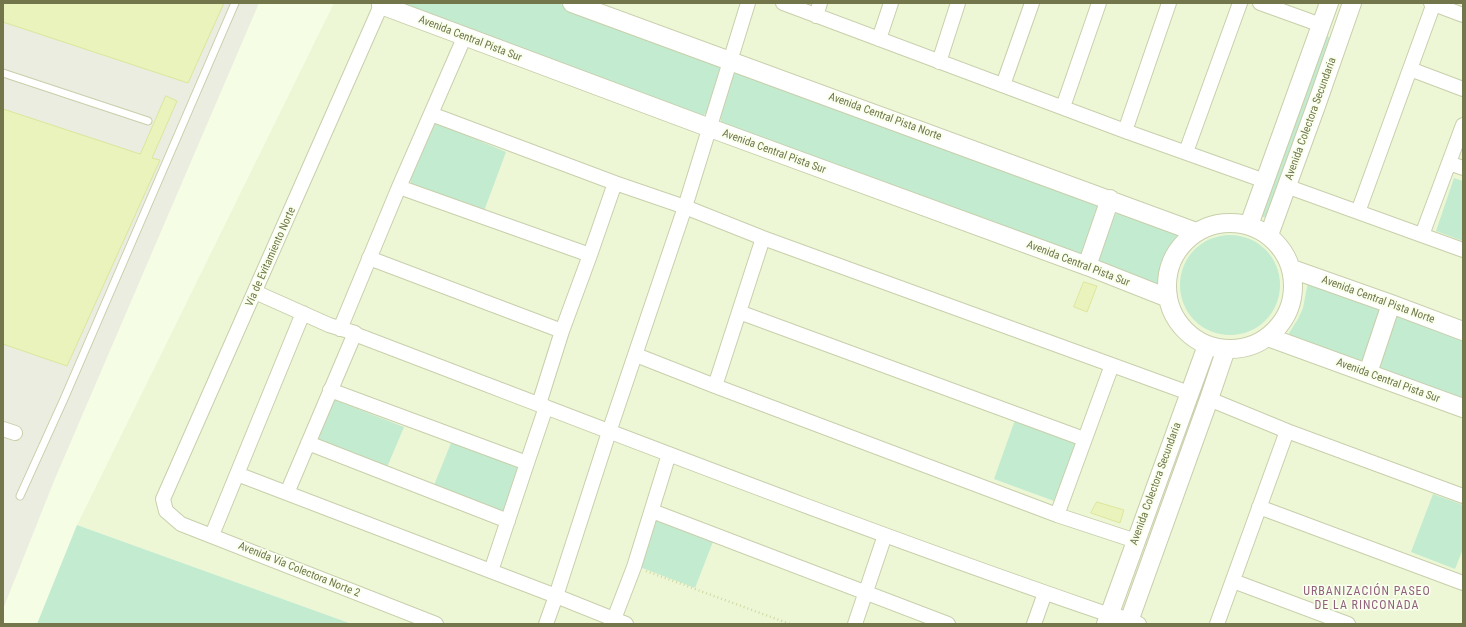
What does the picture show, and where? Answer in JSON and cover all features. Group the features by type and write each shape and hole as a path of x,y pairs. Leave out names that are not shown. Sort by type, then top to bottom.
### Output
{"street":[{"name":"Avenida Central Pista Norte","path":"572,3 1110,199 1196,232"},
{"path":"546,624 685,207 748,3"},
{"path":"783,3 818,9 879,40 1265,181"},
{"path":"879,40 891,3"},
{"path":"938,62 958,3"},
{"path":"1003,85 1032,3"},
{"path":"1063,107 1099,3"},
{"path":"1125,131 1170,3"},
{"path":"1186,152 1240,3"},
{"path":"1260,3 1321,25"},
{"name":"Avenida Colectora Secundaria","path":"1248,225 1329,3"},
{"name":"Avenida Colectora Secundaria","path":"1268,235 1316,106 1352,3"},
{"path":"1358,212 1433,3 1463,15"},
{"name":"Avenida Central Pista Sur","path":"379,4 464,38 1087,266 1168,298"},
{"name":"Vía de Evitamiento Norte","path":"166,511 163,499 255,292 379,4"},
{"path":"340,329 464,38"},
{"path":"1410,70 1463,89"},
{"path":"431,114 615,183 685,207 762,238 1189,393"},
{"path":"1422,235 1463,125"},
{"path":"1449,163 1463,168"},
{"path":"491,571 543,406 562,331 615,183"},
{"path":"1286,186 1463,250"},
{"path":"400,187 590,255"},
{"path":"1087,266 1110,199"},
{"path":"1225,222 1248,225 1256,227 1268,235 1283,250 1292,269 1294,288 1291,307 1281,324 1268,337 1255,344 1241,348 1226,349 1204,344 1191,336 1180,325 1172,313 1166,283 1169,268 1175,254 1184,241 1196,232 1210,225 1225,222"},
{"path":"715,386 762,238"},
{"path":"369,258 562,331"},
{"name":"Avenida Central Pista Norte","path":"1292,269 1463,331"},
{"path":"255,292 340,329 355,332 357,335 609,432 885,535 1101,612 1108,618 1132,623"},
{"path":"1368,373 1391,304"},
{"path":"738,312 1084,439"},
{"path":"212,535 303,314"},
{"path":"287,493 355,332"},
{"name":"Avenida Central Pista Sur","path":"1268,337 1463,408"},
{"name":"Avenida Colectora Secundaria","path":"1108,618 1205,351 1204,344"},
{"name":"Avenida Colectora Secundaria","path":"1132,623 1226,349"},
{"path":"636,355 1057,515 1136,541"},
{"path":"1057,515 1112,365"},
{"path":"330,390 526,463"},
{"path":"1209,399 1463,496"},
{"path":"1217,624 1287,430"},
{"path":"308,443 508,521"},
{"path":"237,474 620,622 634,567 669,454"},
{"path":"1259,507 1463,583"},
{"name":"Avenida Vía Colectora Norte 2","path":"166,511 181,524 436,624"},
{"path":"652,511 948,624"},
{"path":"855,624 885,535"},
{"path":"1233,581 1348,624"},
{"path":"1034,624 1045,593"}],"lane":[{"path":"20,496 64,400 235,3"},
{"path":"3,73 148,121"}],"path":[{"path":"634,567 790,624"}],"shaded area":[{"path":"3,3 259,3 54,481 3,609"},
{"path":"334,3 1463,3 1463,624 352,624 77,525"},
{"path":"396,3 558,3 715,61 720,65 712,107 707,113 696,117"},
{"path":"1327,36 1330,40 1266,217 1262,217 1261,215"},
{"path":"740,72 1089,196 1100,206 1082,254 1075,256 724,127 720,116 732,77 735,73"},
{"path":"437,123 506,152 484,211 412,186 409,177 431,125"},
{"path":"1454,178 1463,181 1463,241 1436,231"},
{"path":"1124,211 1184,236 1170,254 1164,273 1163,289 1097,261 1111,216"},
{"path":"1230,235 1240,236 1258,243 1272,257 1279,275 1279,295 1272,313 1258,327 1240,334 1230,335 1220,334 1202,327 1188,313 1181,295 1180,285 1181,275 1188,257 1202,243 1220,236"},
{"path":"1308,282 1379,309 1381,312 1363,360 1357,360 1290,336 1289,333 1303,308"},
{"path":"1396,316 1401,316 1463,338 1463,399 1378,367"},
{"path":"325,396 404,427 382,479 301,445"},
{"path":"1015,420 1078,441 1054,501 994,479"},
{"path":"451,443 524,468 504,522 430,495"},
{"path":"1433,494 1463,505 1463,549 1455,569 1411,552"},
{"path":"654,516 714,539 695,588 637,566"},
{"path":"77,525 352,624 37,624"}],"building":[{"path":"3,3 224,3 188,83 3,22"},
{"path":"166,96 177,101 152,158 160,160 67,366 3,344 3,109 140,154"},
{"path":"1084,282 1097,286 1087,312 1074,307"},
{"path":"1097,502 1124,510 1120,523 1091,513"}],"district":[{"name":"URBANIZACIÓN PASEO DE LA RINCONADA","path":"1367,599"}]}
